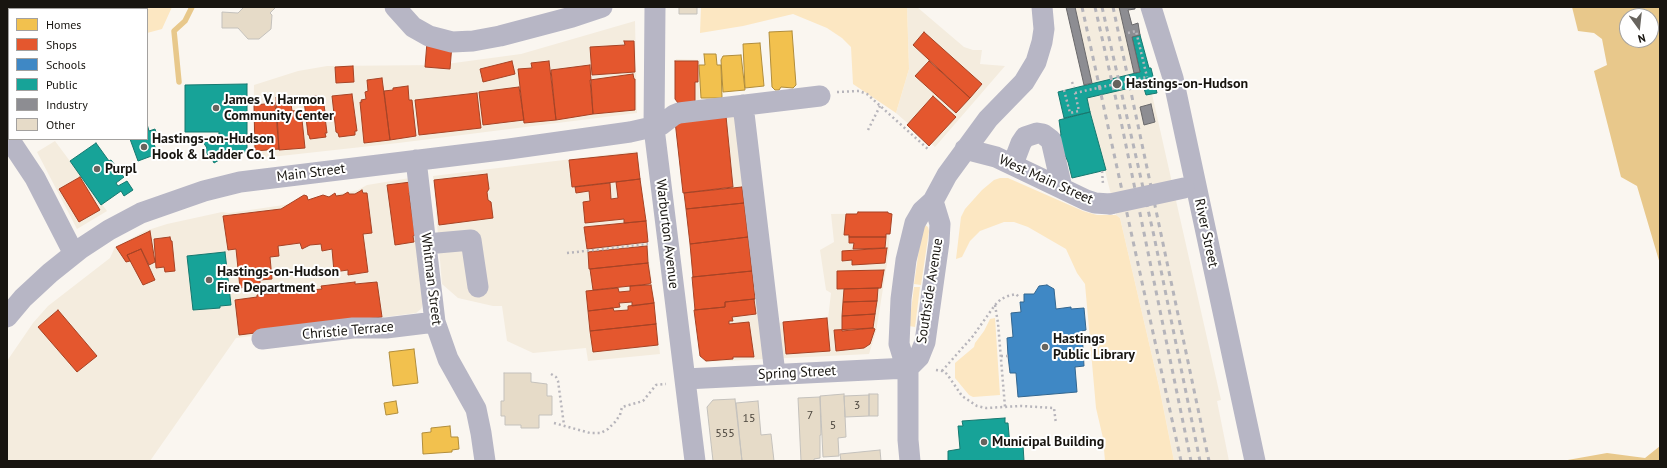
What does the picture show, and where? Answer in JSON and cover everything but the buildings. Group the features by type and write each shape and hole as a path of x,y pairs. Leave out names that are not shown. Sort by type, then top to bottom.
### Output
{"street":[{"path":"395,7 413,27 437,38 452,42 473,41 500,36 572,17 602,7"},
{"name":"Warburton Avenue","path":"655,7 654,128 676,381 695,461"},
{"name":"Southside Avenue","path":"933,201 940,224 939,242 925,342 919,356 908,368 902,357 899,344 901,299 906,260 915,223 922,211 933,201 947,175 965,149 988,119 1024,82 1036,62 1044,29 1042,7"},
{"name":"River Street","path":"1151,7 1173,78 1190,187 1255,461"},
{"path":"654,128 679,113 825,94"},
{"path":"742,105 775,374"},
{"name":"Main Street","path":"7,317 35,286 74,254 109,230 140,213 204,191 240,182 543,144 654,128"},
{"path":"1013,164 1021,143 1025,137 1038,133 1043,134 1051,140 1062,188"},
{"path":"10,140 35,178 74,254"},
{"name":"West Main Street","path":"965,149 996,157 1013,164 1095,203 1107,194 1190,187"},
{"name":"Whitman Street","path":"416,160 435,322 448,359 476,409 485,461"},
{"path":"426,244 471,240 478,287"},
{"name":"Christie Terrace","path":"262,339 353,328 386,328 435,322"},
{"path":"908,368 908,440 910,461"},
{"name":"Spring Street","path":"676,381 775,374 908,368"}],"path":[{"path":"1064,90 1070,113 1079,111 1075,92 1147,77 1136,31 1128,33"},
{"path":"1072,82 1074,87"},
{"path":"825,94 859,91 867,94 929,150"},
{"path":"868,130 880,106"},
{"path":"1102,171 1107,194"},
{"path":"567,253 652,244"},
{"path":"942,371 973,336 1001,299 1016,294 1020,297"},
{"path":"995,305 998,323 1005,407"},
{"path":"1001,356 1008,356"},
{"path":"936,370 947,374 962,396 970,403 986,408 1032,406 1054,408 1056,424"},
{"path":"551,374 556,376 558,381 564,425"},
{"path":"554,423 590,433 597,434 605,432 620,415 622,407 643,401 656,385 676,381"}],"shaded area":[{"path":"172,7 162,29 148,33 148,8 34,8"},
{"path":"701,7 907,7 909,69 896,113 853,84 851,47 842,38 827,28 793,14 743,26 700,33"},
{"path":"907,7 917,7 964,47 973,50 982,50 980,64 1005,66 935,147 896,113 909,69"},
{"path":"1066,7 1135,7 1135,9 1128,11 1132,25 1138,23 1148,68 1151,68 1157,93 1152,94 1221,400 1217,401 1229,461 1174,461 1159,386 1120,218 1116,215"},
{"path":"1572,7 1660,7 1660,264 1637,186 1621,177 1594,71 1607,65 1602,39 1594,33 1578,31"},
{"path":"635,21 637,113 398,143 253,159 254,85 298,71 327,66 439,65 521,54"},
{"path":"676,59 700,60 699,121 740,115 764,324 828,319 831,293 826,290 820,250 834,242 831,214 890,213 889,251 876,332 869,354 705,362 695,282 677,100"},
{"path":"55,141 107,211 77,229 37,152"},
{"path":"637,151 660,354 588,361 586,348 533,353 507,341 502,306 493,306 458,298 442,284 433,176"},
{"path":"410,178 423,304 421,309 416,313 385,317 378,320 236,338 150,461 7,461 7,361 33,323 48,306 110,258 115,247 145,231 167,224 222,212 229,213 284,205 358,190 367,185"},
{"path":"1008,178 1083,211 1097,215 1116,215 1120,218 1159,386 1174,461 1105,461 1103,438 1096,408 1085,284 1077,273 1066,249 1028,227 1014,222 1004,222 980,231 970,241 962,257 956,259 961,217 965,209 982,190 994,180"},
{"path":"925,225 928,227 929,231 921,285 914,284 921,235"},
{"path":"914,287 920,287 915,327 909,326"},
{"path":"995,318 1000,395 973,397 969,395 955,378 955,363 974,347 990,319"},
{"path":"1660,446 1660,461 1562,461 1607,453 1645,458"}],"waterway":[{"path":"179,82 174,31 185,21 192,7"}],"railway":[{"path":"1082,7 1181,461"},
{"path":"1095,7 1122,126 1191,461"},
{"path":"1102,7 1154,236 1200,461"},
{"path":"1113,7 1209,461"}],"place":[{"name":"Hastings-on-Hudson","path":"1117,84"},
{"name":"James V. Harmon Community Center","path":"216,108"},
{"name":"Hastings-on-Hudson Hook & Ladder Co. 1","path":"144,147"},
{"name":"Purpl","path":"97,169"},
{"name":"Hastings-on-Hudson Fire Department","path":"209,280"},
{"name":"Hastings Public Library","path":"1045,347"},
{"name":"Municipal Building","path":"984,442"}]}
